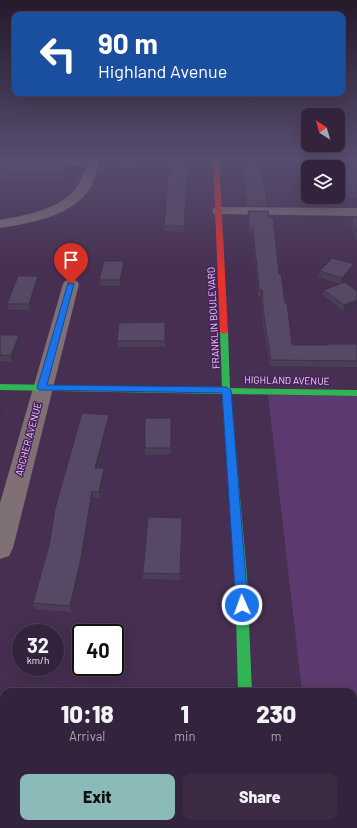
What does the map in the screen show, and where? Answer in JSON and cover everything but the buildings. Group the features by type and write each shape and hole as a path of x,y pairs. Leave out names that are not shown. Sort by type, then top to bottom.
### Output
{"street":[{"path":"0,224 42,214 65,203 73,197"},
{"name":"FRANKLIN BOULEVARD","path":"218,197 226,390 241,576 245,688"},
{"path":"219,211 357,212"},
{"name":"ARCHER AVENUE","path":"0,548 71,284"},
{"name":"HIGHLAND AVENUE","path":"0,387 357,393"}],"shaded area":[{"path":"268,395 357,396 357,688 302,688"}],"traffic: fast":[{"path":"224,332 226,390 241,576 245,688"},
{"path":"0,387 357,393"}],"traffic: jam":[{"path":"218,197 224,332"}],"route":[{"path":"71,284 42,388 226,390 242,605"}]}
